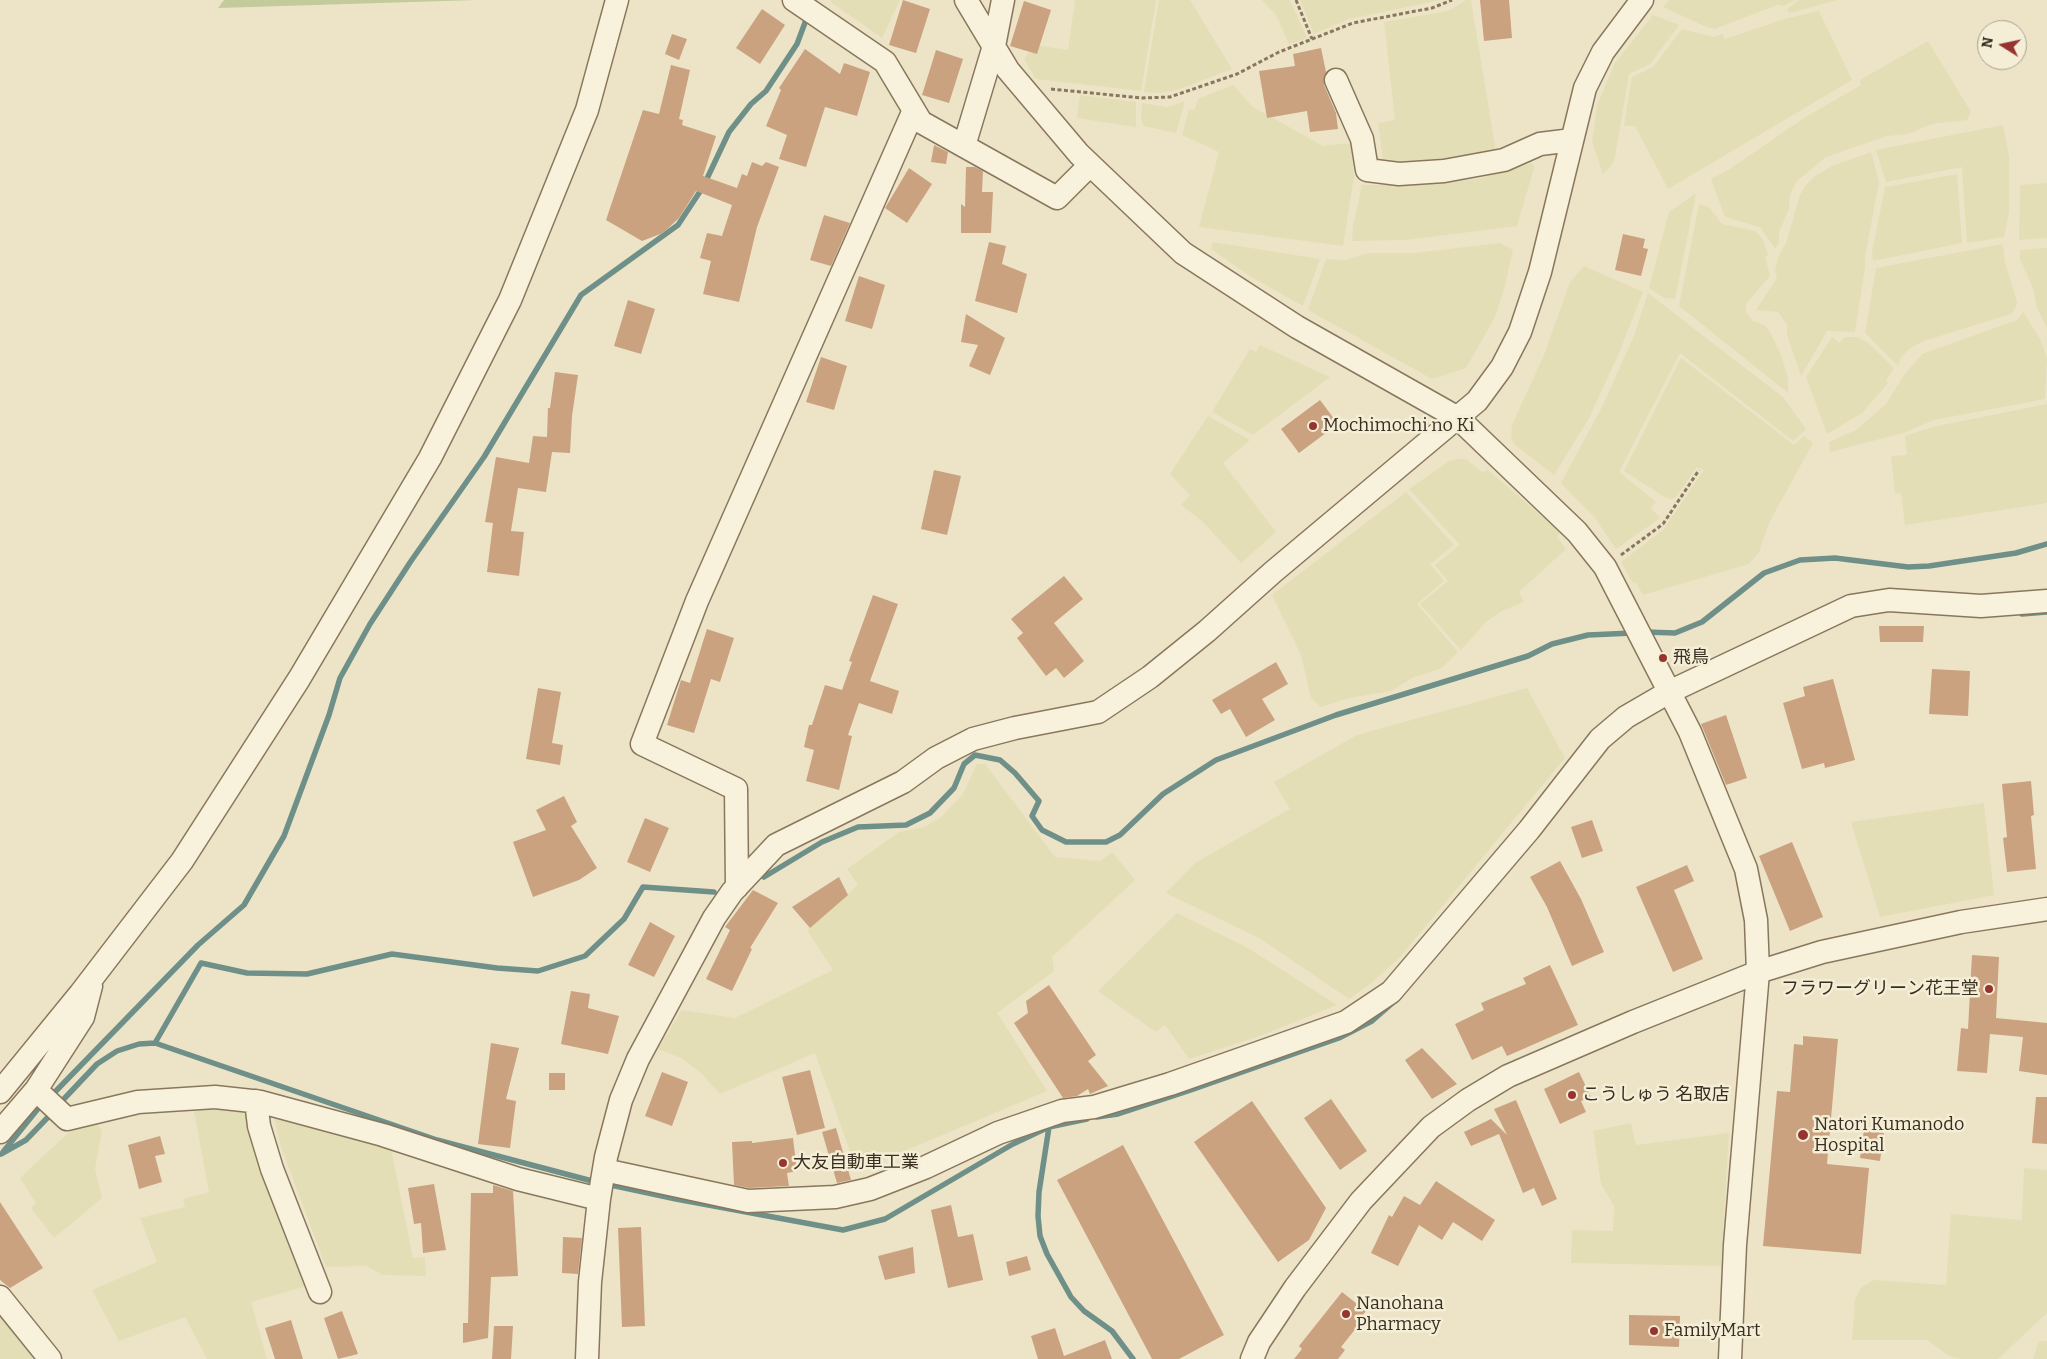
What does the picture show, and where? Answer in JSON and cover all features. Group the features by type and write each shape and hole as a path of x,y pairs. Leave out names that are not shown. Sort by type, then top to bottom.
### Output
{"street":[{"path":"0,1092 94,976 182,861 299,679 430,458 514,291 587,110 617,0"},
{"path":"794,0 885,62 921,122 1056,198 1090,165"},
{"path":"966,0 1008,70 1026,91 1090,165 1183,253 1297,327 1458,418 1577,532 1605,567 1673,700 1726,816 1746,869 1756,920 1758,972 1735,1245 1730,1359"},
{"path":"964,146 994,46 1003,0"},
{"path":"587,1359 590,1282 602,1184 621,1100 638,1059 714,918 737,887 776,846 894,786 936,758 973,739 1015,728 1098,712 1150,678 1477,401 1502,367 1520,332 1540,272 1584,88 1603,52 1642,0"},
{"path":"1336,80 1362,139 1367,170 1399,174 1444,171 1504,160 1540,144 1572,140"},
{"path":"737,887 736,789 642,744 697,601 914,110"},
{"path":"36,1090 67,1119 124,1105 215,1097 256,1101 383,1135 518,1179 602,1184 748,1201 835,1198 870,1189 926,1167 998,1134 1062,1111 1094,1107 1170,1084 1346,1022 1391,992 1529,830 1600,739 1626,716 1673,700 1851,606 1889,600 1981,606 2047,601"},
{"path":"1252,1359 1259,1342 1295,1288 1362,1200 1431,1127 1468,1100 1508,1076 1633,1022 1758,972 1822,952 1961,922 2047,909"},
{"path":"0,1132 36,1090 83,1017 94,976"},
{"path":"256,1101 259,1126 272,1169 320,1292"},
{"path":"0,1297 50,1359"}],"path":[{"path":"1296,0 1312,39"},
{"path":"1026,91 1051,89 1142,98 1170,96 1237,74 1279,52 1354,23 1432,8 1452,0"},
{"path":"1605,567 1663,524 1699,470"}],"shaded area":[{"path":"831,0 900,0 882,38 832,3"},
{"path":"1075,0 1156,0 1141,91 1036,79 1024,59 1034,45 1068,50"},
{"path":"1159,0 1190,0 1232,69 1180,89 1161,93 1144,92"},
{"path":"1262,0 1290,0 1307,38 1289,44 1276,15"},
{"path":"1300,0 1441,0 1349,19 1314,34"},
{"path":"1466,0 1471,0 1497,158 1388,167 1383,159 1378,123 1395,120 1384,22 1448,11"},
{"path":"1669,0 1795,0 1784,6 1777,5 1715,29 1704,26 1663,7"},
{"path":"1799,0 1838,0 1789,13 1787,9"},
{"path":"1819,11 1852,80 1668,189 1635,126 1624,126 1632,77 1653,67 1682,29 1713,37 1722,34 1725,39 1784,19"},
{"path":"1653,15 1679,25 1650,64 1629,74 1615,157 1611,166 1603,174 1592,142 1597,105 1615,63"},
{"path":"1928,41 1971,112 1967,120 1932,124 1908,134 1887,136 1826,157 1797,181 1790,194 1789,209 1779,232 1779,242 1775,249 1760,227 1725,217 1711,179 1730,169 1804,118 1861,85 1860,80"},
{"path":"1233,85 1253,107 1323,146 1351,143 1354,176 1343,246 1199,227 1219,152 1182,135 1189,109 1194,111 1198,99"},
{"path":"1080,95 1136,102 1136,127 1077,118"},
{"path":"1185,101 1176,133 1144,126 1141,118 1142,103 1168,107"},
{"path":"2003,125 2009,157 2009,212 2004,237 1967,243 1962,167 1886,182 1876,150"},
{"path":"1871,152 1879,182 1865,257 1855,332 1827,331 1801,376 1787,335 1787,325 1778,312 1756,310 1777,278 1775,271 1778,257 1786,243 1800,195 1805,186 1815,176 1832,166"},
{"path":"1532,163 1534,168 1517,226 1406,240 1352,241 1353,226 1362,185 1417,185 1478,179"},
{"path":"1957,174 1962,243 1873,261 1872,252 1885,187"},
{"path":"2047,183 2047,238 2019,240 2020,185"},
{"path":"1696,193 1675,299 1664,298 1649,288 1669,212"},
{"path":"1699,204 1709,207 1722,224 1755,231 1763,240 1768,255 1765,257 1770,276 1746,304 1746,312 1753,321 1764,325 1770,332 1781,355 1788,378 1788,393 1679,306"},
{"path":"1213,242 1320,259 1303,306 1253,278 1211,249"},
{"path":"1500,243 1513,250 1504,290 1494,319 1466,368 1432,379 1308,310 1326,259 1345,260 1369,253 1414,253"},
{"path":"2003,244 2005,262 2017,302 2011,314 1924,341 1910,348 1901,357 1898,366 1865,333 1876,268"},
{"path":"2047,248 2047,328 2037,308 2033,288 2020,259 2020,250"},
{"path":"1584,266 1643,292 1619,353 1589,418 1554,475 1515,445 1511,437 1512,425 1544,355 1570,282"},
{"path":"1648,293 1784,398 1806,429 1793,441 1680,353 1619,472 1656,502 1651,508 1660,518 1616,549 1595,518 1561,483 1602,407 1634,336"},
{"path":"2023,312 2040,339 2047,358 2045,399 1934,420 1903,433 1830,452 1829,442 1856,430 1886,404 1904,375 1922,354 2017,320"},
{"path":"1832,337 1840,343 1845,337 1857,337 1867,342 1894,368 1886,381 1888,383 1862,413 1827,434 1806,377"},
{"path":"1260,345 1330,377 1253,435 1212,412 1250,349 1256,352"},
{"path":"1681,358 1794,445 1804,436 1813,443 1770,521 1759,552 1749,564 1643,595 1636,582 1633,583 1621,562 1663,530 1704,470 1697,467 1676,497 1671,499 1666,498 1624,471"},
{"path":"2047,404 2047,503 1905,525 1901,493 1895,494 1891,456 1907,455 1905,436 1932,427"},
{"path":"1208,416 1250,440 1223,463 1276,532 1241,563 1203,522 1181,505 1190,495 1170,474"},
{"path":"1466,459 1482,472 1488,470 1560,532 1557,537 1566,549 1519,592 1524,602 1502,611 1487,621 1461,650 1420,604 1448,581 1435,565 1460,545 1409,489 1449,461"},
{"path":"1406,492 1454,545 1430,564 1444,581 1417,604 1458,652 1442,668 1412,678 1392,691 1349,698 1321,707 1311,698 1301,655 1272,595"},
{"path":"1527,688 1565,758 1400,957 1369,985 1349,999 1259,938 1166,893 1195,863 1290,809 1274,782 1357,735"},
{"path":"977,764 985,764 1055,857 1100,861 1112,852 1135,880 1052,957 1054,971 997,1013 1047,1091 857,1171 815,1053 720,1094 701,1073 681,1058 658,1049 682,1010 735,1018 833,970 807,930 858,885 847,869 899,832 925,827 941,817 963,794"},
{"path":"1984,803 1994,895 1880,917 1851,822"},
{"path":"1177,913 1248,948 1337,1005 1260,1036 1189,1059 1165,1025 1156,1032 1098,991"},
{"path":"209,1104 252,1108 310,1285 251,1302 267,1359 207,1359 185,1317 119,1341 92,1290 157,1262 140,1218 185,1207 183,1199 209,1192 194,1111"},
{"path":"273,1112 391,1149 413,1258 425,1257 426,1276 382,1275 367,1266 326,1267 280,1144"},
{"path":"93,1120 102,1130 95,1169 102,1198 54,1238 31,1208 36,1203 20,1178 69,1132"},
{"path":"1631,1123 1636,1145 1729,1133 1721,1266 1571,1263 1572,1230 1613,1231 1614,1206 1601,1184 1593,1131"},
{"path":"2024,1168 2047,1170 2047,1313 1998,1359 1961,1359 1949,1356 1927,1340 1852,1340 1855,1300 1861,1288 1873,1280 1946,1285 1951,1214 2022,1220"},
{"path":"0,1309 40,1359 0,1359"},
{"path":"2039,1341 2047,1341 2047,1359 2033,1359"}],"green space":[{"path":"224,0 477,0 218,8"}],"building":[{"path":"903,0 930,9 916,53 889,45"},
{"path":"1480,0 1509,0 1512,38 1484,41"},
{"path":"1024,1 1051,10 1037,54 1010,46"},
{"path":"762,9 785,25 760,64 736,48"},
{"path":"672,34 687,39 679,60 665,54"},
{"path":"1321,48 1326,72 1324,85 1336,113 1338,129 1310,132 1307,111 1267,118 1259,71 1295,66 1293,54"},
{"path":"805,49 840,74 844,63 870,72 857,116 825,107 806,167 779,159 787,135 766,126 781,90 779,88"},
{"path":"936,50 963,59 949,103 922,95"},
{"path":"671,65 690,70 679,119 683,120 682,125 716,136 703,176 737,188 742,174 747,176 752,162 762,166 766,162 779,167 757,227 739,302 703,294 711,261 700,258 707,233 722,236 732,205 696,191 679,218 663,233 642,241 606,220 643,110 659,114"},
{"path":"934,145 948,152 946,164 931,162"},
{"path":"966,167 975,167 983,171 982,192 993,192 991,233 961,233 961,204 965,207"},
{"path":"909,168 932,184 907,223 885,208"},
{"path":"824,215 850,223 831,266 810,260"},
{"path":"1623,234 1645,239 1643,248 1648,249 1641,276 1615,270"},
{"path":"989,242 1006,246 1002,264 1027,274 1017,313 975,301"},
{"path":"859,276 885,285 872,329 845,321"},
{"path":"628,300 655,309 641,354 614,346"},
{"path":"966,314 1005,338 990,375 969,366 978,345 961,342"},
{"path":"821,357 847,366 834,410 806,402"},
{"path":"555,372 578,375 572,416 570,453 552,452 546,492 518,488 511,531 524,532 519,576 487,572 493,523 485,522 496,457 529,463 533,436 547,437 548,408 550,408"},
{"path":"1320,400 1338,424 1299,453 1281,429"},
{"path":"934,470 961,476 947,535 921,529"},
{"path":"1064,576 1083,599 1054,623 1084,661 1064,678 1056,668 1046,676 1017,638 1023,633 1011,619"},
{"path":"873,595 898,604 870,681 899,691 892,714 859,703 848,735 852,736 839,790 806,781 814,750 804,747 809,725 812,725 825,685 842,690 852,662 849,661"},
{"path":"1879,626 1924,626 1923,642 1880,642"},
{"path":"707,629 734,638 720,682 711,679 694,733 667,725 681,680 690,683"},
{"path":"1276,662 1288,684 1262,699 1275,720 1246,737 1230,709 1221,714 1212,700"},
{"path":"1932,669 1970,671 1968,716 1929,714"},
{"path":"1833,679 1855,760 1825,768 1824,763 1802,769 1783,703 1805,696 1803,687"},
{"path":"538,688 561,692 552,743 563,745 560,765 526,759"},
{"path":"1726,715 1747,778 1726,785 1701,724"},
{"path":"2031,781 2034,815 2031,816 2036,869 2007,872 2003,838 2007,837 2002,784"},
{"path":"564,796 577,822 571,826 597,868 579,880 533,897 513,842 546,830 536,810"},
{"path":"645,818 669,828 650,872 627,862"},
{"path":"1592,820 1603,851 1582,858 1571,827"},
{"path":"1792,842 1823,917 1790,931 1759,856"},
{"path":"1560,861 1581,899 1604,952 1572,966 1547,907 1530,877"},
{"path":"1687,865 1694,881 1674,890 1703,959 1673,972 1636,887"},
{"path":"839,877 848,895 810,928 792,907"},
{"path":"753,890 778,903 750,948 752,949 732,991 706,979 730,930 725,927"},
{"path":"650,922 675,936 654,977 628,965"},
{"path":"1972,955 1999,957 1996,1018 2047,1023 2047,1075 2019,1071 2023,1037 1990,1034 1987,1073 1957,1071 1961,1028 1968,1029"},
{"path":"1550,965 1578,1025 1507,1056 1502,1046 1472,1060 1455,1024 1484,1010 1481,1003 1526,984 1523,978"},
{"path":"1049,985 1096,1055 1088,1061 1108,1086 1090,1094 1088,1089 1077,1096 1063,1098 1014,1023 1028,1013 1026,1001"},
{"path":"571,991 590,994 588,1008 619,1016 608,1054 561,1044"},
{"path":"1803,1036 1838,1039 1827,1164 1869,1168 1861,1254 1763,1246 1777,1091 1790,1092 1794,1044 1803,1045"},
{"path":"491,1043 519,1048 506,1099 516,1101 510,1148 478,1144"},
{"path":"1422,1048 1457,1084 1432,1099 1405,1060"},
{"path":"810,1070 825,1128 797,1135 782,1077"},
{"path":"662,1072 688,1082 672,1126 645,1116"},
{"path":"1579,1072 1591,1097 1581,1101 1586,1112 1560,1124 1544,1089"},
{"path":"549,1073 565,1073 565,1090 549,1090"},
{"path":"2036,1097 2047,1097 2047,1144 2032,1143"},
{"path":"1331,1099 1367,1151 1340,1170 1304,1118"},
{"path":"1516,1100 1557,1199 1542,1206 1534,1188 1523,1193 1499,1134 1471,1146 1464,1132 1491,1119 1507,1135 1494,1109"},
{"path":"1252,1101 1326,1208 1309,1240 1278,1262 1194,1142"},
{"path":"836,1128 851,1180 837,1183 822,1132"},
{"path":"1864,1130 1884,1133 1880,1161 1860,1158"},
{"path":"160,1136 165,1154 155,1156 162,1182 139,1189 128,1145"},
{"path":"793,1138 797,1171 787,1173 789,1186 749,1188 734,1185 732,1142 752,1141 752,1143"},
{"path":"1123,1145 1224,1335 1179,1359 1152,1359 1057,1180"},
{"path":"1436,1181 1495,1220 1482,1241 1453,1222 1442,1240 1419,1225 1398,1266 1371,1253 1389,1215 1392,1217 1404,1196 1420,1205"},
{"path":"434,1184 446,1250 423,1253 421,1223 414,1224 408,1188"},
{"path":"493,1185 513,1191 518,1276 491,1277 488,1338 463,1343 463,1323 468,1323 471,1193 493,1193"},
{"path":"0,1202 43,1268 10,1288 0,1280"},
{"path":"951,1205 958,1237 973,1234 983,1280 948,1288 931,1210"},
{"path":"641,1227 645,1326 622,1327 618,1228"},
{"path":"563,1237 582,1238 578,1274 562,1273"},
{"path":"913,1247 915,1273 885,1280 878,1256"},
{"path":"1027,1256 1031,1270 1009,1276 1006,1262"},
{"path":"1342,1292 1366,1311 1358,1321 1361,1322 1341,1347 1345,1350 1338,1359 1294,1359 1302,1349 1299,1346"},
{"path":"342,1311 358,1354 338,1359 324,1318"},
{"name":"FamilyMart","path":"1629,1315 1680,1316 1679,1347 1629,1345"},
{"path":"291,1320 303,1359 275,1359 265,1328"},
{"path":"494,1326 513,1326 511,1359 492,1359"},
{"path":"1055,1328 1064,1356 1105,1340 1112,1359 1038,1359 1031,1336"}],"waterway":[{"path":"53,1094 198,945 244,905 284,836 329,715 340,678 370,624 411,561 484,457 581,295 678,225 703,187 729,132 751,104 766,91 797,44 806,20"},
{"path":"1645,632 1675,633 1702,622 1764,573 1800,560 1835,558 1908,567 1929,566 2016,553 2047,544"},
{"path":"2022,614 2047,612"},
{"path":"764,877 822,842 858,827 906,825 930,813 954,788 964,764 975,755 1000,760 1015,773 1039,801 1032,816 1042,830 1066,842 1106,842 1120,835 1163,794 1216,760 1336,715 1528,656 1552,644 1588,635 1633,633"},
{"path":"155,1043 201,963 247,973 307,974 392,954 497,968 538,971 585,956 624,919 643,887 714,892"},
{"path":"1097,1117 1118,1114 1339,1038 1372,1021 1397,999"},
{"path":"62,1101 97,1064 117,1051 139,1044 155,1043 437,1140 596,1182"},
{"path":"3,1152 41,1105"},
{"path":"1,1154 26,1140 51,1114"},
{"path":"606,1184 843,1230 885,1219 1013,1144 1049,1127 1087,1119"},
{"path":"1049,1127 1039,1192 1038,1216 1040,1236 1047,1254 1071,1297 1084,1311 1112,1331 1133,1359"}],"place":[{"name":"Mochimochi no Ki","path":"1313,426"},
{"name":"飛鳥","path":"1663,658"},
{"name":"フラワーグリーン花王堂","path":"1989,989"},
{"name":"こうしゅう 名取店","path":"1572,1095"},
{"name":"Natori Kumanodo Hospital","path":"1803,1135"},
{"name":"大友自動車工業","path":"783,1163"},
{"name":"Nanohana Pharmacy","path":"1346,1314"},
{"name":"FamilyMart","path":"1654,1331"}]}
